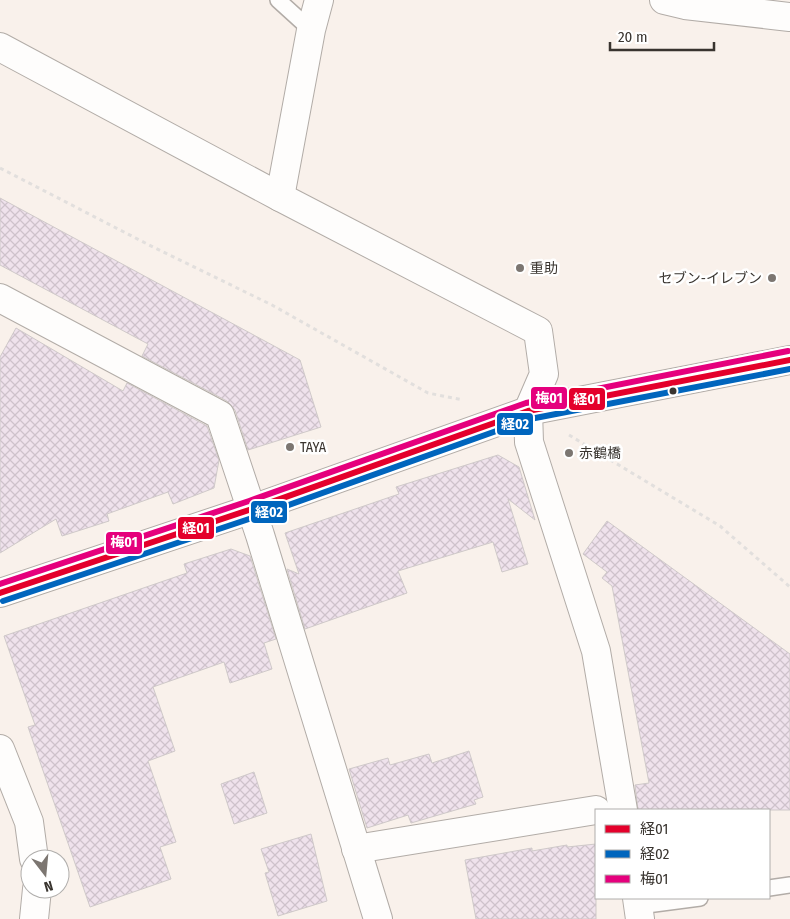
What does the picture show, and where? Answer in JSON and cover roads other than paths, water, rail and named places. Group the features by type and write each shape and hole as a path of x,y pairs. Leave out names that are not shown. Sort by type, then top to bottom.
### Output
{"street":[{"path":"280,197 311,30 319,0"},
{"path":"664,0 685,5 790,17"},
{"path":"0,47 280,197 538,331 544,374 528,411 530,442 596,651 609,809"},
{"path":"0,298 220,415 252,509 378,919"},
{"path":"0,594 252,509 528,411 790,360"},
{"path":"0,749 29,822 33,849"},
{"path":"356,848 595,811"},
{"path":"34,919 36,899"}],"lane":[{"path":"278,0 311,30"},
{"path":"770,888 790,885"},
{"path":"639,908 694,899"}],"place":[{"name":"重助","path":"520,268"},
{"name":"セブン-イレブン","path":"772,278"},
{"name":"TAYA","path":"290,447"},
{"name":"赤鶴橋","path":"569,453"}]}
